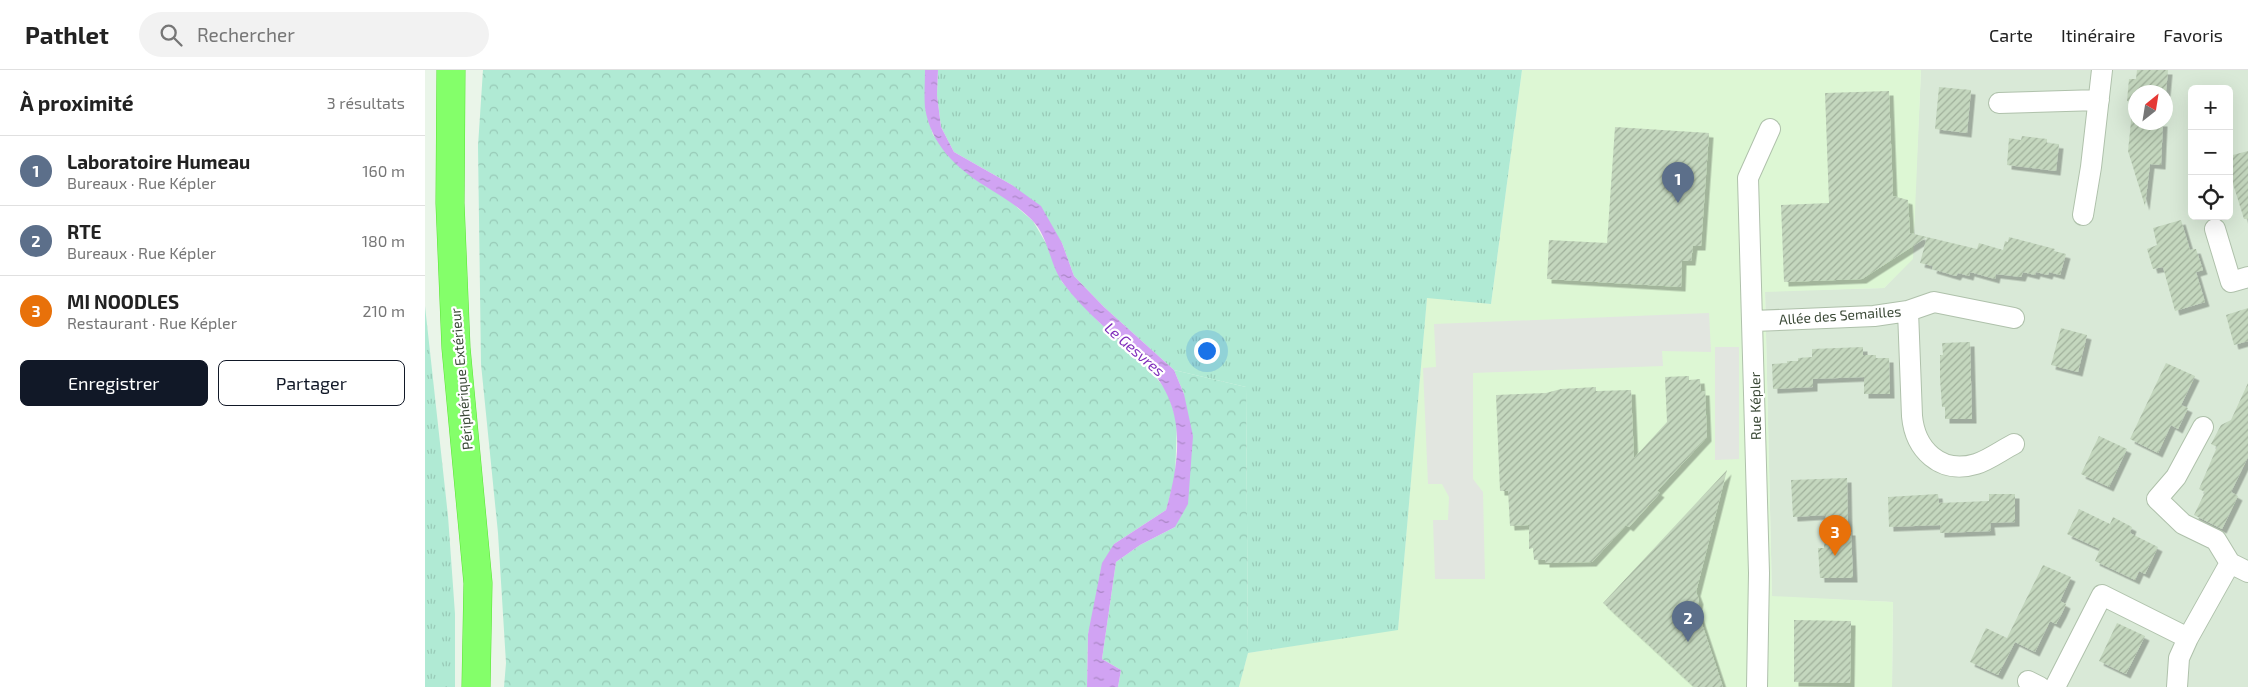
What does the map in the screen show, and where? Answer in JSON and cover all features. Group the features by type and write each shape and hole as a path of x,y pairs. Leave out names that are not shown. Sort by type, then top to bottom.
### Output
{"highway":[{"name":"Périphérique Extérieur","path":"451,70 450,203 456,348 478,583 477,687"}],"street":[{"path":"2083,215 2102,70"},
{"path":"1999,104 2099,100"},
{"name":"Rue Képler","path":"1757,687 1759,573 1748,178 1770,129"},
{"path":"2215,229 2231,282 2248,277"},
{"name":"Allée des Semailles","path":"1753,321 1874,316 1909,310 1934,302 2014,318"},
{"path":"1909,310 1912,416 1913,429 1918,442 1930,456 1945,464 1960,466 1976,464 2014,444"},
{"path":"2203,427 2176,477 2157,499 2183,524 2215,540 2230,563 2248,572"},
{"path":"2177,687 2179,658 2188,638 2230,563"},
{"path":"2055,687 2102,595 2188,638"}],"shaded area":[{"path":"1522,70 1921,70 1913,259 1884,288 1765,292 1772,596 1893,602 1892,687 1239,687 1248,653 1398,629 1427,297 1491,304"},
{"path":"1921,70 2248,70 2248,687 1892,687 1893,602 1772,597 1765,291 1884,288 1912,259"},
{"path":"1709,313 1711,352 1662,351 1663,366 1473,373 1473,479 1483,492 1485,579 1435,579 1433,520 1448,520 1449,497 1442,484 1428,484 1423,368 1436,367 1434,324"},
{"path":"1715,347 1739,347 1739,459 1715,460"}],"green space":[{"path":"483,70 925,70 925,107 933,135 1033,221 1047,245 1062,282 1099,322 1145,364 1167,391 1177,422 1175,478 1166,510 1114,544 1088,634 1087,687 504,687 506,663 498,533 481,364 478,146"},
{"path":"938,70 1522,70 1491,304 1427,298 1398,630 1248,653 1246,387 1174,370 1104,307 1074,276 1062,243 1012,185 954,152 941,127 937,95"},
{"path":"425,306 448,516 455,614 455,687 425,687"},
{"path":"1174,370 1246,387 1248,653 1239,687 1118,687 1121,670 1102,659 1116,562 1140,545 1175,527 1184,394"}],"water":[{"name":"Le Gesvres","path":"925,70 938,70 937,95 941,127 954,152 1012,185 1041,206 1062,243 1074,276 1104,307 1174,370 1184,394 1193,436 1188,504 1175,527 1140,545 1116,562 1102,659 1121,670 1118,687 1087,687 1088,634 1102,563 1114,544 1166,510 1175,470 1177,451 1177,432 1174,414 1168,396 1158,379 1144,363 1081,305 1063,283 1042,234 1031,219 1015,205 974,179 946,153 933,133 928,121 925,108"}],"building":[{"path":"2137,70 2168,70 2167,85 2128,85 2129,79 2136,79"},
{"path":"1939,87 1971,90 1967,133 1935,129"},
{"path":"1889,91 1893,196 1908,200 1910,233 1927,237 1862,279 1784,282 1781,205 1829,203 1825,93"},
{"path":"1615,127 1709,133 1701,246 1693,246 1691,261 1682,261 1681,287 1547,279 1549,240 1607,243"},
{"path":"2130,130 2163,130 2161,165 2150,164 2145,206 2128,151"},
{"path":"2022,136 2047,139 2047,143 2059,144 2056,171 2007,165 2009,138 2021,140"},
{"path":"2248,151 2248,219 2244,219 2233,184 2233,155"},
{"path":"2181,220 2190,250 2196,249 2203,270 2196,272 2205,302 2175,311 2163,267 2153,269 2147,249 2157,245 2153,228"},
{"path":"1927,237 1977,249 1979,243 2003,250 2005,241 2008,242 2009,237 2055,249 2054,251 2066,254 2060,275 2049,272 2048,275 2036,272 2035,275 2023,272 2021,277 1996,274 1995,279 1970,272 1969,276 1958,273 1956,276 1932,269 1933,266 1920,263"},
{"path":"2248,308 2248,341 2234,345 2226,315"},
{"path":"2061,328 2087,335 2078,372 2051,365"},
{"path":"1970,342 1972,419 1945,419 1940,379 1940,355 1943,355 1942,343"},
{"path":"1863,347 1863,355 1889,358 1890,394 1864,394 1864,377 1813,379 1813,387 1773,389 1772,364 1787,363 1787,361 1798,361 1798,358 1812,357 1812,349"},
{"path":"2166,363 2195,376 2181,405 2188,408 2178,429 2171,425 2158,453 2130,439"},
{"path":"1689,376 1689,380 1700,379 1701,391 1705,391 1707,437 1657,491 1660,493 1629,527 1626,525 1592,562 1545,563 1545,560 1534,560 1533,548 1529,549 1529,525 1510,526 1508,491 1500,491 1496,395 1546,393 1561,389 1596,387 1596,391 1631,390 1634,458 1667,422 1665,377"},
{"path":"2248,383 2248,457 2231,492 2238,496 2222,529 2194,515 2205,492 2199,489 2217,447 2211,444 2221,425 2231,420"},
{"path":"2099,436 2127,449 2109,487 2081,474"},
{"path":"1727,470 1696,592 1699,600 1697,609 1723,687 1694,687 1603,603"},
{"path":"1847,478 1848,531 1851,531 1853,578 1820,578 1818,548 1824,548 1826,515 1793,517 1791,480"},
{"path":"1938,494 1939,503 1989,501 1989,494 2015,494 2015,522 1990,523 1991,531 1940,533 1940,525 1889,527 1888,497"},
{"path":"2079,509 2110,524 2113,517 2132,527 2130,533 2158,547 2145,574 2139,571 2135,580 2095,561 2100,549 2067,534"},
{"path":"2043,565 2071,577 2060,601 2066,604 2062,613 2056,624 2050,621 2035,652 2015,642 1998,675 1970,662 1986,628 2007,638"},
{"path":"1794,620 1851,621 1850,683 1794,682"},
{"path":"2117,623 2145,636 2126,674 2099,661"}],"place":[{"name":"Laboratoire Humeau","path":"1678,203"},
{"name":"MI NOODLES","path":"1835,556"},
{"name":"RTE","path":"1688,642"}]}
